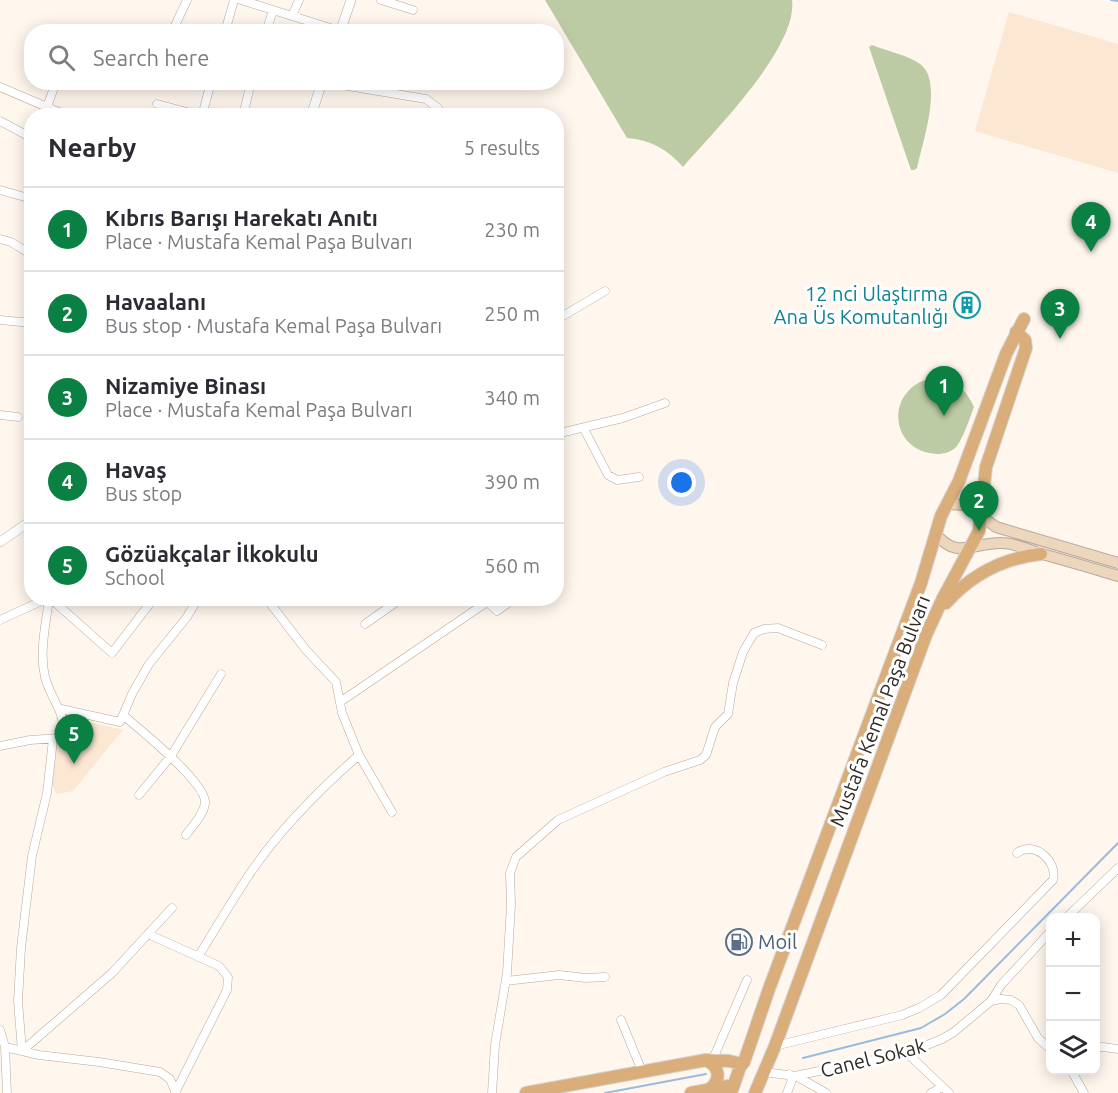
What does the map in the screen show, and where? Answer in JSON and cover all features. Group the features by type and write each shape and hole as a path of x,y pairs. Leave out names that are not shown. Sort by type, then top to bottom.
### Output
{"main road":[{"name":"Mustafa Kemal Paşa Bulvarı","path":"734,1090 921,583 941,516 961,475 1016,332 1024,319"},
{"name":"Mustafa Kemal Paşa Bulvarı","path":"756,1092 926,635 980,531 986,467 1026,348 1025,340 1016,332"},
{"path":"948,504 966,505 996,527 1118,562"},
{"path":"935,533 942,542 951,547 961,549 983,544 1004,543 1118,576"},
{"path":"935,615 956,591 992,567 1018,556 1041,554"},
{"path":"709,1060 718,1073 718,1081 711,1089"},
{"path":"526,1093 709,1060 743,1063 751,1060 757,1061 764,1072"},
{"path":"691,1093 711,1089 734,1090"}],"street":[{"path":"176,24 187,0"},
{"path":"227,24 234,0"},
{"path":"241,0 318,24"},
{"path":"292,16 299,0"},
{"path":"342,24 351,0"},
{"path":"381,0 413,10"},
{"path":"269,24 273,10"},
{"path":"0,87 51,108"},
{"path":"47,106 53,90"},
{"path":"204,108 209,90"},
{"path":"245,108 249,90"},
{"path":"314,108 320,90"},
{"path":"371,90 426,99 438,108"},
{"path":"157,104 173,108"},
{"path":"0,121 24,134"},
{"path":"0,190 24,197"},
{"path":"0,239 11,242 24,250"},
{"path":"564,315 605,291"},
{"path":"0,320 24,322"},
{"path":"564,433 623,418 665,403"},
{"path":"0,415 18,417"},
{"path":"584,429 608,475 617,480 639,477"},
{"path":"0,542 24,526"},
{"path":"0,620 31,606"},
{"path":"0,746 30,740 60,738 64,734 61,709 49,687 43,662 48,606"},
{"path":"58,606 112,653 148,606"},
{"path":"61,709 120,722 149,664 193,606"},
{"path":"272,606 306,650 336,682 342,713 359,755 392,812"},
{"path":"365,624 391,606"},
{"path":"340,702 476,606"},
{"path":"492,1093 495,1045 506,981 511,905 510,873 519,854 558,820 664,772 700,760 706,754 715,727 728,714 733,683 743,652 754,633 764,629 778,628 822,645"},
{"path":"139,795 171,756 221,674"},
{"path":"123,715 171,756 203,792 205,799 203,811 186,835"},
{"path":"22,1051 18,1000 21,948 32,856 47,793 53,739"},
{"path":"198,957 248,876 321,788 359,755"},
{"path":"775,1046 902,1015 919,1008 941,994 1053,880 1053,868 1042,854 1029,848 1017,853"},
{"path":"1071,913 1118,868"},
{"path":"22,1051 112,973 172,908"},
{"path":"148,934 222,968 228,977 228,986 176,1092"},
{"name":"Canel Sokak","path":"764,1072 792,1075 824,1072 907,1053 930,1045 954,1032 991,1001 1001,985 1046,936"},
{"path":"506,981 559,975 585,978 605,977"},
{"path":"709,1060 747,980"},
{"path":"991,1001 1006,999 1019,1005 1038,1038 1046,1045"},
{"path":"621,1020 642,1071"},
{"path":"0,1030 5,1047 4,1073 7,1093"},
{"path":"5,1047 160,1072 170,1079 176,1092"},
{"path":"1100,1047 1118,1049"},
{"path":"907,1053 949,1093"},
{"path":"822,1092 818,1084 824,1072"},
{"path":"787,1093 792,1075 822,1092"},
{"path":"1073,1075 1084,1093"},
{"path":"931,1093 942,1087"}],"shaded area":[{"path":"1009,12 1118,44 1118,173 975,131"},
{"path":"67,717 123,730 73,791 57,794 51,784 57,744 63,744 66,739"}],"green space":[{"path":"545,0 792,0 790,19 782,41 768,64 733,111 683,167 658,146 627,138 564,32 564,24 559,24"},
{"path":"872,45 915,61 927,72 931,98 917,168 914,170 911,170 869,47"},
{"path":"936,377 960,387 968,395 974,407 957,446 942,454 921,450 909,442 901,431 898,418 900,405 907,393 919,383"}],"waterway":[{"path":"1111,0 1118,1"},
{"path":"803,1058 921,1028 945,1014 964,999 1118,843"},
{"path":"605,1093 706,1074"}],"place":[{"name":"Havaş","path":"1091,252"},
{"name":"12 nci Ulaştırma Ana Üs Komutanlığı","path":"967,305"},
{"name":"Nizamiye Binası","path":"1060,339"},
{"name":"Kıbrıs Barışı Harekatı Anıtı","path":"944,416"},
{"name":"Havaalanı","path":"979,531"},
{"name":"Gözüakçalar İlkokulu","path":"74,764"},
{"name":"Moil","path":"739,942"}]}
